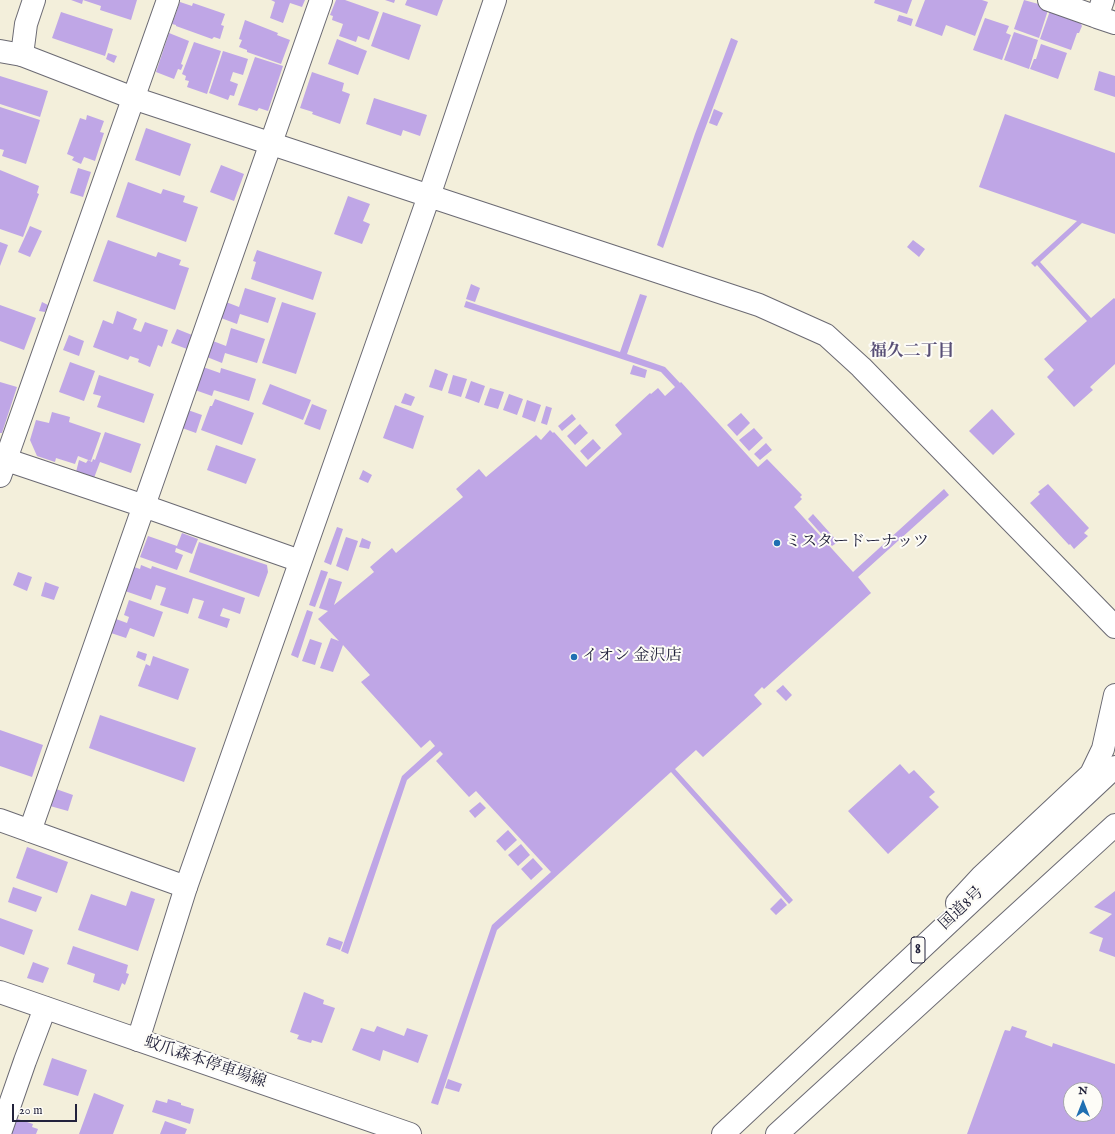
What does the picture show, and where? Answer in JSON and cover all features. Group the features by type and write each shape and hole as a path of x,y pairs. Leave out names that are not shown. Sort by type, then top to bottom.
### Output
{"main road":[{"path":"34,0 26,24 10,53 133,98 759,304 826,335 861,367 1113,625 1115,645"},
{"path":"168,0 3,468 144,506 300,561"},
{"path":"30,831 321,0"},
{"path":"138,1040 186,887 429,196 495,0"},
{"path":"1049,0 1105,13"},
{"path":"896,971 982,876 1091,774 1103,749 1115,695"},
{"name":"国道8号","path":"723,1134 1115,767"},
{"path":"0,820 186,887"},
{"path":"777,1134 1115,824"},
{"name":"蚊爪森本停車場線","path":"0,992 410,1134"},
{"path":"0,1133 25,1061 46,1008"}],"building":[{"path":"71,0 83,0 82,4"},
{"path":"83,0 137,0 131,20 100,10 101,6"},
{"path":"271,0 305,0 302,7 290,3 283,23 270,18 275,2"},
{"path":"336,0 345,0 379,12 369,40 358,36 356,42 339,36 343,24 332,20 333,16 330,15"},
{"path":"385,0 395,0 394,3"},
{"path":"407,0 443,0 437,16 405,5"},
{"path":"875,0 912,0 907,14 874,3"},
{"path":"925,0 982,0 988,2 975,36 946,25 942,36 915,26"},
{"path":"1024,0 1049,7 1039,38 1014,29"},
{"path":"180,2 192,6 193,3 225,14 221,25 224,26 220,39 214,37 212,39 172,24"},
{"path":"1051,8 1078,18 1082,26 1079,33 1077,33 1071,50 1040,39"},
{"path":"61,12 113,29 105,56 52,38"},
{"path":"383,12 421,25 409,60 371,46"},
{"path":"899,15 913,19 911,26 897,21"},
{"path":"985,18 1009,26 1006,33 1011,35 1002,60 973,50"},
{"path":"245,20 278,33 277,35 290,40 281,64 247,52 247,50 239,47 242,40 239,39"},
{"path":"1014,32 1038,40 1029,69 1004,60"},
{"path":"169,33 189,41 181,64 183,65 181,70 178,69 174,79 156,72"},
{"path":"731,38 738,41 703,134 663,248 657,245 695,134"},
{"path":"337,39 367,51 358,75 328,64"},
{"path":"194,42 221,51 207,94 187,87 189,81 185,80 186,76 182,74"},
{"path":"1041,44 1067,53 1058,79 1030,69 1034,59 1036,59"},
{"path":"223,51 248,59 243,75 233,72 230,81 238,84 234,96 230,95 228,100 209,93"},
{"path":"108,53 117,56 114,63 106,59"},
{"path":"255,57 283,66 268,111 259,108 257,111 238,105"},
{"path":"1099,71 1115,76 1115,97 1094,90"},
{"path":"312,72 344,83 342,91 350,94 340,124 300,108"},
{"path":"0,76 48,91 40,117 0,104"},
{"path":"374,98 427,115 420,136 403,130 401,136 366,124"},
{"path":"0,107 40,120 26,164 2,156 4,150 0,149"},
{"path":"714,109 723,113 717,126 709,123"},
{"path":"1005,114 1115,153 1115,234 1082,223 1040,262 1091,318 1114,298 1115,299 1115,364 1090,387 1093,390 1074,407 1047,377 1054,370 1044,359 1087,321 1037,265 1035,267 1031,263 1077,221 979,187"},
{"path":"87,115 104,121 100,132 104,133 95,161 84,157 81,164 72,160 74,157 67,154 80,118 86,120"},
{"path":"146,128 191,144 180,176 135,160"},
{"path":"221,165 244,174 234,201 210,192"},
{"path":"78,168 91,172 83,197 70,193"},
{"path":"0,170 39,186 37,193 39,194 23,237 0,229"},
{"path":"128,182 161,194 163,189 185,196 183,202 198,207 186,242 116,217"},
{"path":"348,196 370,204 363,221 370,224 362,244 334,234"},
{"path":"30,226 42,231 30,257 18,252"},
{"path":"108,240 156,257 158,252 181,260 179,265 189,268 175,310 93,281"},
{"path":"913,240 925,249 919,257 907,247"},
{"path":"0,242 8,245 0,266"},
{"path":"257,250 322,272 313,300 251,279 256,262 253,261"},
{"path":"471,284 480,288 475,302 466,299"},
{"path":"245,288 276,298 268,323 240,314 237,324 221,318 226,302 239,307"},
{"name":"イオン 金沢店","path":"640,294 647,296 627,354 665,367 680,383 681,382 758,467 767,459 802,495 800,497 802,499 794,507 853,572 944,489 949,495 858,577 871,593 764,689 762,687 754,695 762,704 703,757 696,750 675,769 793,900 789,904 671,772 497,930 438,1105 431,1103 492,925 551,872 476,791 469,797 436,761 443,754 440,751 407,780 348,954 341,951 402,776 435,746 430,740 421,748 361,682 370,675 343,645 333,672 320,668 331,638 339,641 318,619 328,611 319,608 329,578 342,582 334,605 374,572 370,567 392,548 396,553 463,497 456,489 479,469 486,477 536,435 541,440 550,430 553,433 554,432 586,467 622,434 615,425 650,393 651,394 658,388 665,396 675,387 661,372 464,307 466,301 620,352"},
{"path":"42,302 48,305 45,312 39,311"},
{"path":"282,302 316,313 296,374 262,363"},
{"path":"0,305 36,318 24,350 0,341"},
{"path":"117,311 137,319 133,329 141,332 145,322 168,330 162,347 158,345 150,367 138,362 139,359 130,356 128,360 93,347 103,320 113,324"},
{"path":"231,328 265,339 257,363 225,353 222,363 207,357 213,341 226,346"},
{"path":"177,329 192,335 187,349 171,343"},
{"path":"69,335 84,341 79,356 63,350"},
{"path":"70,362 95,371 84,401 59,392"},
{"path":"633,365 647,370 645,378 630,374"},
{"path":"203,367 220,373 221,368 256,379 249,401 214,390 212,396 195,390"},
{"path":"435,369 448,374 442,391 429,387"},
{"path":"99,375 154,394 144,423 97,407 101,396 93,394"},
{"path":"453,375 467,379 461,397 448,393"},
{"path":"471,381 485,386 479,403 465,398"},
{"path":"0,382 17,387 2,433 0,433"},
{"path":"270,384 311,400 303,420 262,404"},
{"path":"490,388 504,392 498,409 484,405"},
{"path":"405,393 415,397 411,406 401,403"},
{"path":"509,394 523,399 517,415 503,410"},
{"path":"215,399 254,413 242,445 201,430 210,406 212,406"},
{"path":"527,400 541,405 535,422 522,417"},
{"path":"312,404 327,410 320,430 304,424"},
{"path":"395,405 424,416 413,449 383,438"},
{"path":"546,406 552,408 547,425 541,423"},
{"path":"992,409 1015,434 993,455 969,431"},
{"path":"188,410 202,415 196,433 182,428"},
{"path":"52,412 70,417 69,422 101,433 91,461 78,456 75,464 56,458 55,462 37,456 30,440 36,420 49,423"},
{"path":"741,413 750,423 737,436 727,425"},
{"path":"572,414 576,419 562,431 558,426"},
{"path":"580,424 588,433 575,445 567,436"},
{"path":"754,428 763,438 749,451 739,440"},
{"path":"105,432 141,444 131,473 100,462 94,478 76,472 79,460 86,463 88,460 92,462 93,459 95,460"},
{"path":"593,439 601,448 588,460 580,451"},
{"path":"766,443 772,450 760,460 754,454"},
{"path":"216,445 256,459 246,484 207,470"},
{"path":"363,470 372,475 368,483 359,479"},
{"path":"1048,484 1089,528 1084,533 1088,536 1074,549 1030,503 1040,494 1038,492"},
{"path":"813,514 838,542 832,546 808,519"},
{"path":"337,527 343,529 331,565 324,562"},
{"path":"182,533 198,539 192,554 176,548 175,552 183,555 177,570 140,557 148,536 177,546"},
{"path":"346,537 358,541 348,571 336,566"},
{"path":"362,538 371,542 369,549 359,547"},
{"path":"199,542 267,565 268,572 259,597 189,572"},
{"path":"141,565 151,569 152,566 245,598 240,614 223,608 220,616 230,619 227,628 198,618 204,601 193,598 188,614 160,605 166,588 156,585 151,600 125,591 134,567 140,569"},
{"path":"321,570 328,572 315,607 309,605"},
{"path":"18,572 32,577 27,591 13,585"},
{"path":"45,582 59,587 54,600 41,596"},
{"path":"129,600 163,612 154,637 130,628 126,638 111,633 116,619 127,623 129,617 124,615"},
{"path":"307,610 313,612 298,658 291,655"},
{"path":"310,639 322,643 315,665 302,661"},
{"path":"138,651 147,654 145,661 136,657"},
{"path":"153,656 189,669 178,700 138,686 146,664 150,666"},
{"path":"783,685 792,695 786,701 776,691"},
{"path":"100,715 196,748 184,782 89,748"},
{"path":"0,730 43,745 32,777 0,766"},
{"path":"900,764 909,774 914,770 935,792 929,797 939,807 888,854 848,811"},
{"path":"56,789 73,795 68,811 50,806"},
{"path":"480,802 486,808 475,818 469,811"},
{"path":"508,830 517,840 505,851 496,841"},
{"path":"521,844 530,855 518,866 508,855"},
{"path":"27,847 68,862 57,893 16,878"},
{"path":"533,858 543,869 531,880 521,869"},
{"path":"13,887 42,897 36,912 8,902"},
{"path":"131,891 155,899 138,951 78,930 91,894 126,906"},
{"path":"1115,891 1115,957 1099,951 1103,938 1089,933 1112,914 1094,907"},
{"path":"781,898 787,905 776,915 770,909"},
{"path":"0,918 33,930 24,955 0,946"},
{"path":"329,937 343,942 340,950 326,945"},
{"path":"73,946 128,965 126,973 129,974 125,985 122,983 119,991 93,982 95,974 67,964"},
{"path":"33,962 49,968 43,983 27,978"},
{"path":"304,992 324,1000 323,1004 335,1008 322,1043 312,1040 311,1043 297,1039 299,1035 290,1032"},
{"path":"377,1026 404,1036 407,1028 428,1035 418,1063 383,1050 380,1061 352,1050 361,1028 374,1032"},
{"path":"1012,1026 1027,1031 1025,1037 1052,1047 1053,1043 1115,1064 1115,1134 967,1134 1005,1030 1010,1031"},
{"path":"52,1058 87,1070 78,1096 43,1085"},
{"path":"448,1079 462,1084 459,1092 445,1088"},
{"path":"94,1093 124,1105 113,1134 79,1134"},
{"path":"168,1099 194,1109 190,1124 152,1112 156,1100 167,1103"},
{"path":"12,1117 33,1124 32,1127 38,1129 36,1134 6,1134"},
{"path":"165,1121 187,1129 185,1134 160,1134"}],"place":[{"name":"ミスタードーナッツ","path":"777,543"},
{"name":"イオン 金沢店","path":"574,657"}],"district":[{"name":"福久二丁目","path":"912,353"}]}
